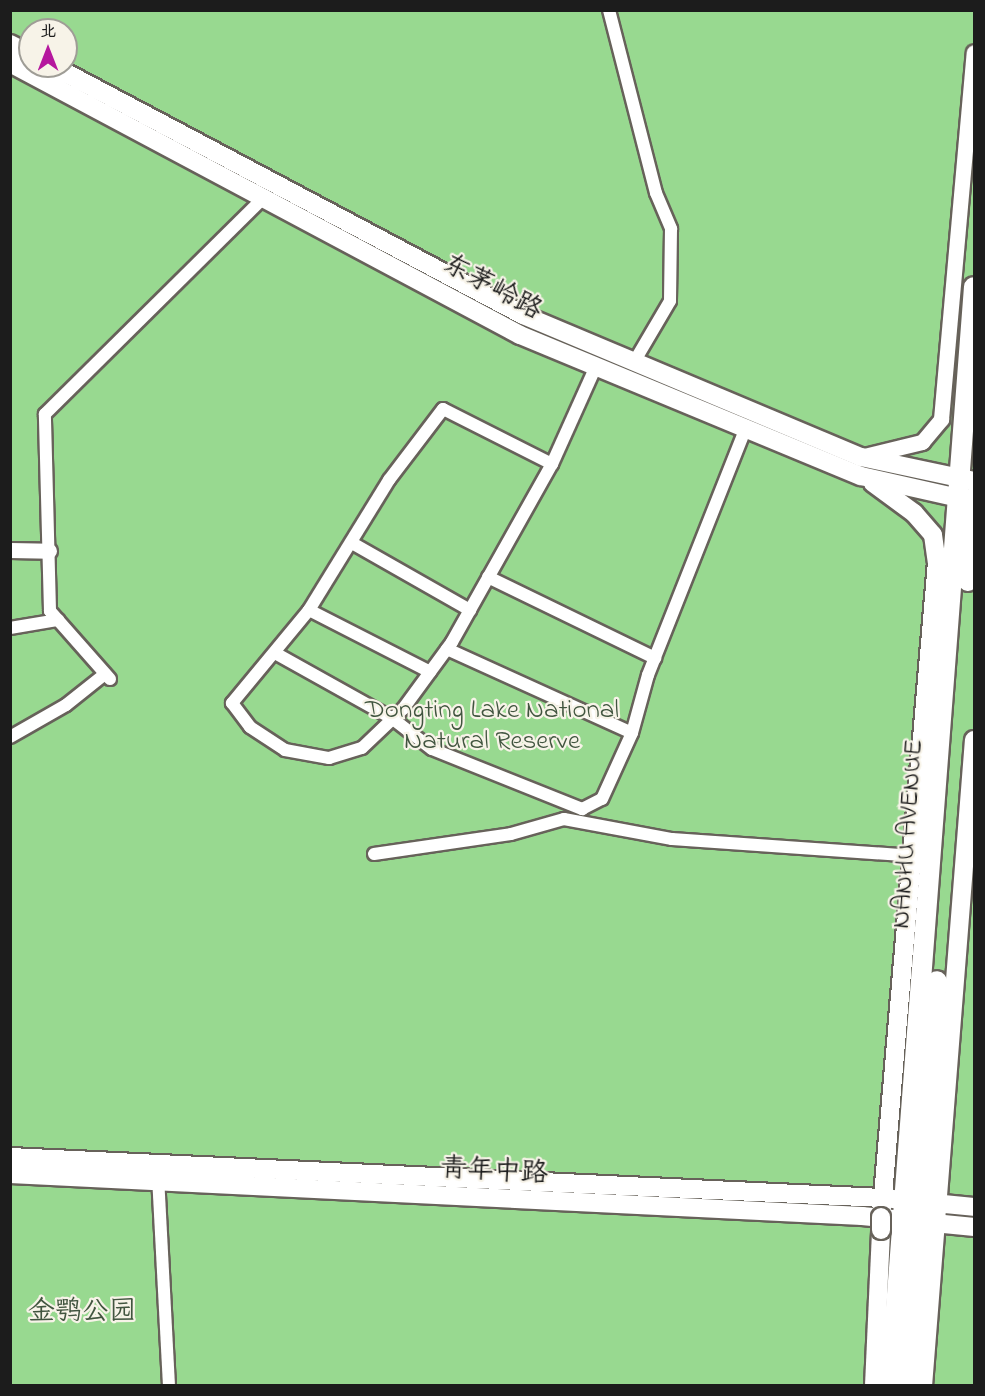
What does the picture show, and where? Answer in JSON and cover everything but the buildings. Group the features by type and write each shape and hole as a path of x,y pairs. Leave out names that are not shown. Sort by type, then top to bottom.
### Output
{"main road":[{"name":"东茅岭路","path":"10,63 266,196 520,335 746,427 861,477 971,500"},
{"name":"东茅岭路","path":"76,78 524,315 861,457 968,479"},
{"name":"NANHU AVENUE","path":"905,1386 971,500 968,479 975,287"},
{"path":"861,477 914,513 933,535 937,562 881,1223 874,1386"},
{"path":"923,1386 920,1201 975,740"},
{"name":"青年中路","path":"10,1157 158,1174 919,1221 975,1227"},
{"name":"青年中路","path":"10,1174 158,1174 883,1198 975,1207"},
{"name":"NANHU AVENUE","path":"890,1386 919,1221"}],"street":[{"path":"609,10 656,193 671,229 670,301 634,362"},
{"path":"861,457 922,441 941,419 975,52"},
{"path":"10,737 66,705 107,676 50,611 45,414 266,196"},
{"path":"552,464 443,409 389,480 309,610 232,703 250,727 285,750 330,758 362,748 393,719 447,649 470,610 552,464 596,366"},
{"path":"275,652 393,719 432,749 582,809 602,800 632,733 655,658 746,427"},
{"path":"352,543 470,610"},
{"path":"10,550 49,551"},
{"path":"488,577 655,658"},
{"path":"309,610 430,672"},
{"path":"10,628 58,620"},
{"path":"447,649 632,733"},
{"path":"374,854 511,834 564,819 672,839 913,856"},
{"path":"158,1174 169,1386"}],"green space":[{"name":"Dongting Lake National Natural Reserve","path":"10,11 974,11 974,1385 11,1385"}],"park label":[{"name":"金鹗公园","path":"82,1313"}]}
